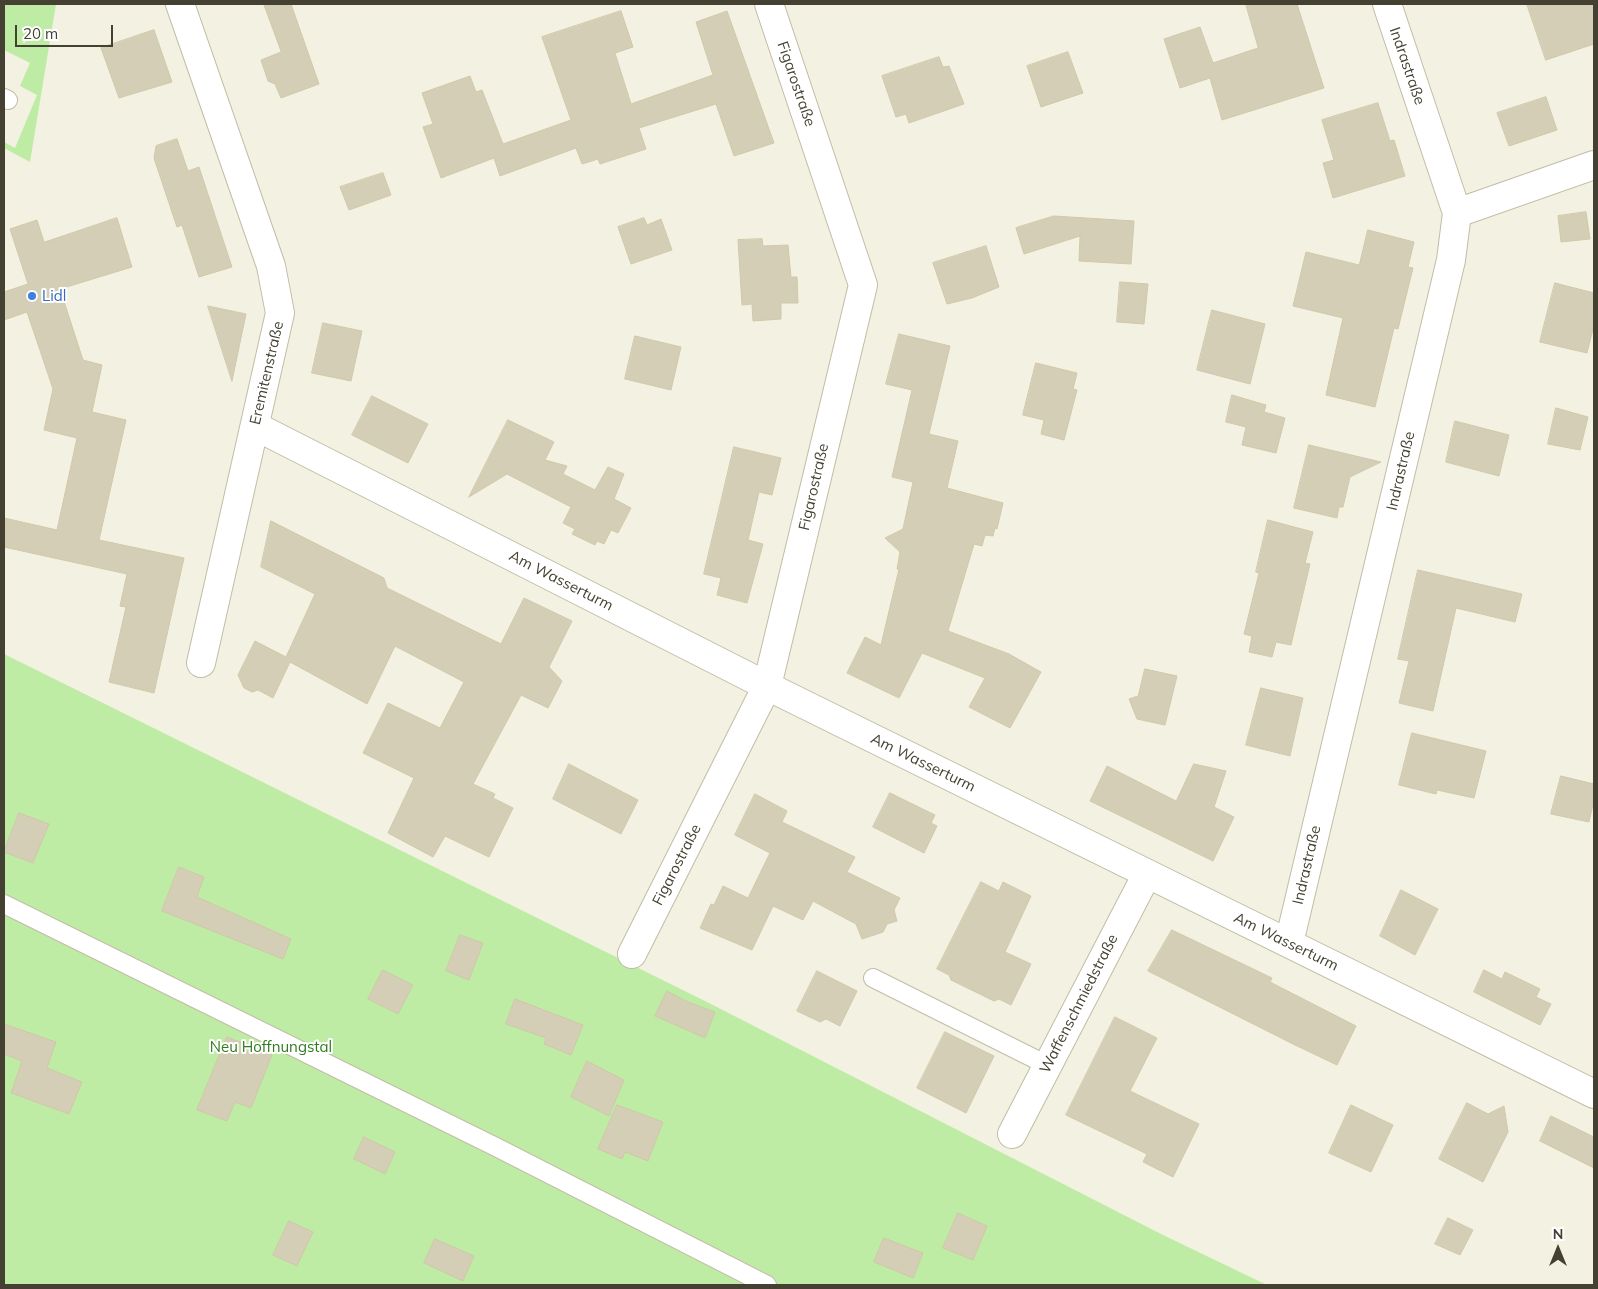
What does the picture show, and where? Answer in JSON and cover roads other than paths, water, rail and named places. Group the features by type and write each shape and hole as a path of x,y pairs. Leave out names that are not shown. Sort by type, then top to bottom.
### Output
{"street":[{"name":"Eremitenstraße","path":"180,4 271,266 280,313 201,663"},
{"name":"Figarostraße","path":"632,954 767,686 863,285 769,4"},
{"name":"Indrastraße","path":"1288,943 1451,260 1457,213 1386,4"},
{"path":"1457,213 1594,165"},
{"name":"Am Wasserturm","path":"255,426 767,686 1594,1094"},
{"name":"Waffenschmiedstraße","path":"1012,1134 1147,874"}],"lane":[{"path":"4,904 489,1144 767,1285"},
{"path":"873,978 1047,1064"}],"place":[{"name":"Lidl","path":"32,296"}],"park label":[{"name":"Neu Hoffnungstal","path":"271,1047"}]}
